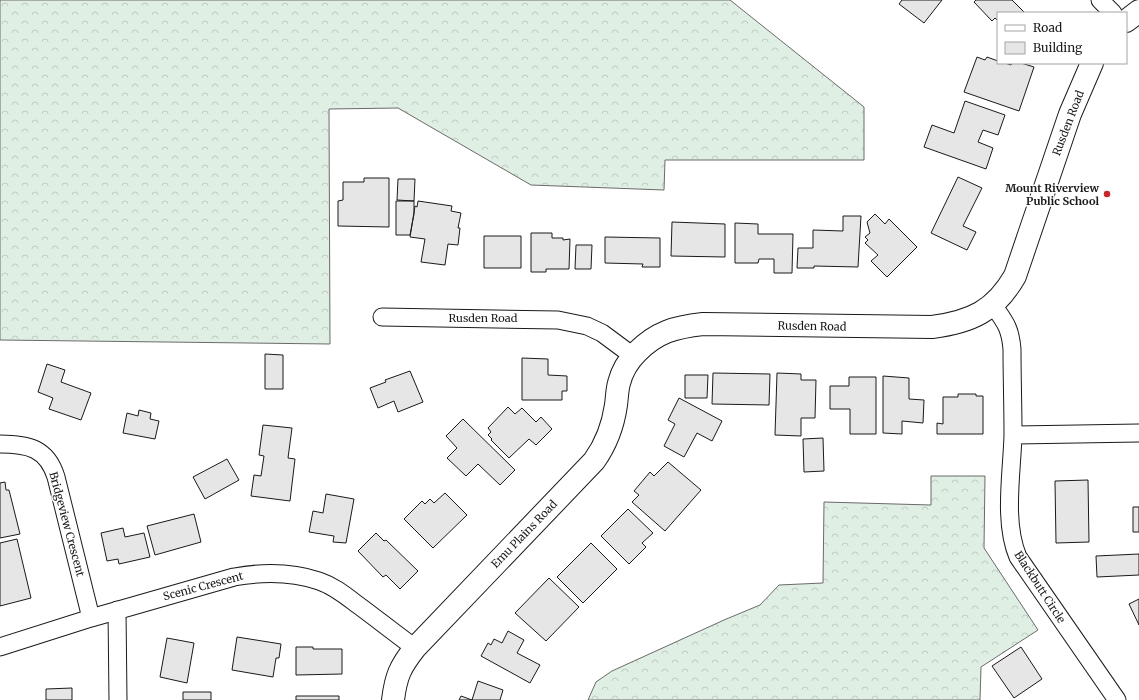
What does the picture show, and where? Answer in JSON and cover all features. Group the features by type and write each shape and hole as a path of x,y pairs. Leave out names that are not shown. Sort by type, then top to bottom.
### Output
{"street":[{"path":"1100,0 1112,12"},
{"path":"1127,19 1139,11"},
{"name":"Rusden Road","path":"382,317 531,318 558,320 587,326 602,333 633,356 652,339 664,333 688,326 703,324 932,327 961,321 980,313 992,305 1005,292 1015,276 1070,114 1092,64"},
{"name":"Blackbutt Circle","path":"992,305 1007,324 1011,337 1012,435 1010,518 1011,536 1014,546 1018,557 1117,700"},
{"name":"Emu Plains Road","path":"393,700 397,677 401,667 415,648 594,461 608,438 614,416 618,385 627,364 633,356"},
{"path":"1012,435 1139,432"},
{"name":"Bridgeview Crescent","path":"0,444 29,446 43,454 51,464 56,477 91,618"},
{"name":"Scenic Crescent","path":"0,647 117,610 245,575 270,573 320,581 335,589 415,648"},
{"path":"117,610 118,700"}],"green space":[{"path":"0,0 730,0 864,107 864,160 665,160 664,190 531,185 398,108 329,109 330,344 0,340"},
{"path":"931,476 985,476 984,548 1038,630 981,667 980,700 588,700 596,682 612,671 760,605 779,585 823,583 824,502 931,505"}],"building":[{"path":"902,0 942,0 924,23 899,4"},
{"path":"976,0 1012,0 1024,12 997,12 997,20 995,18 992,21 974,2"},
{"path":"977,57 985,60 987,57 997,61 997,64 1024,64 1034,67 1019,111 964,92"},
{"path":"965,101 1005,115 998,135 983,130 978,142 993,148 986,169 924,147 932,125 954,133"},
{"path":"958,177 982,188 963,226 976,232 967,250 931,233"},
{"path":"364,178 389,178 389,227 338,226 338,201 343,200 343,182 364,182"},
{"path":"398,179 415,179 414,201 397,200"},
{"path":"396,201 414,201 414,214 410,235 396,235"},
{"path":"418,201 452,206 451,211 461,213 458,228 460,228 458,245 448,244 445,265 421,262 425,239 410,237 415,206 417,207"},
{"path":"875,214 885,224 889,219 917,247 887,277 871,261 878,255 865,243 868,240 865,237 870,233 867,222"},
{"path":"843,216 861,216 858,267 814,266 814,268 797,268 798,248 813,248 813,230 843,231"},
{"path":"672,222 725,224 725,257 671,256"},
{"path":"735,223 758,224 758,234 793,234 792,273 774,273 774,259 759,259 758,263 735,263"},
{"path":"531,233 552,233 552,238 563,238 563,240 570,239 569,269 546,269 546,272 531,272"},
{"path":"484,236 521,236 521,268 484,268"},
{"path":"605,237 660,238 660,267 642,267 643,264 605,263"},
{"path":"576,245 592,245 591,269 575,269"},
{"path":"265,354 283,355 283,389 265,389"},
{"path":"522,358 548,359 548,375 567,376 567,391 562,391 562,400 522,400"},
{"path":"47,364 65,370 61,382 91,393 81,420 49,409 53,398 38,392"},
{"path":"410,371 423,402 398,412 394,401 378,408 370,388 386,382 385,380"},
{"path":"713,373 770,374 769,405 712,404"},
{"path":"777,373 801,374 801,380 816,380 815,418 801,418 801,436 775,435"},
{"path":"685,375 708,375 707,398 685,398"},
{"path":"883,376 909,378 909,399 924,400 923,423 902,421 902,434 883,433"},
{"path":"849,377 876,377 876,434 850,434 850,409 830,409 830,386 849,386"},
{"path":"958,394 976,394 976,396 983,396 983,434 937,434 937,423 943,424 943,397 958,397"},
{"path":"679,398 722,421 712,441 697,433 684,457 664,446 675,424 668,420"},
{"path":"508,407 515,414 522,408 536,422 541,417 552,429 536,445 529,439 509,458 488,435 491,432 488,428"},
{"path":"139,410 151,413 150,419 159,421 155,439 123,433 127,413 138,416"},
{"path":"463,419 515,470 500,485 478,464 466,476 447,458 457,448 446,436"},
{"path":"263,425 292,428 288,458 295,459 290,501 251,496 254,475 261,476 264,456 259,455"},
{"path":"823,438 824,471 804,472 803,439"},
{"path":"227,459 239,480 205,499 193,477"},
{"path":"668,462 701,490 665,531 632,502 639,495 634,491 650,472 654,476"},
{"path":"1088,480 1089,542 1056,543 1055,481"},
{"path":"5,482 6,490 9,490 20,534 0,538 0,483"},
{"path":"445,493 467,515 433,548 404,519 422,501 425,504 430,499 434,503"},
{"path":"326,494 354,499 346,543 333,542 334,536 309,532 313,511 323,513"},
{"path":"1133,507 1139,507 1139,532 1133,532"},
{"path":"628,509 653,533 642,543 646,547 629,564 601,536"},
{"path":"194,514 201,542 155,555 147,526"},
{"path":"123,528 125,537 144,533 150,557 119,564 118,559 107,561 101,533"},
{"path":"376,533 384,541 386,540 418,571 400,589 386,575 383,577 358,551"},
{"path":"17,539 31,598 0,606 0,543"},
{"path":"591,543 617,569 583,603 557,577"},
{"path":"1139,554 1139,575 1097,577 1096,556"},
{"path":"549,578 579,607 546,641 515,613"},
{"path":"1139,599 1139,625 1129,604"},
{"path":"508,631 524,640 517,653 540,665 530,683 481,656 488,643 491,645 494,639 502,643"},
{"path":"237,637 281,644 279,658 276,658 273,677 232,670"},
{"path":"167,638 194,643 187,683 160,677"},
{"path":"296,647 313,647 313,649 342,649 342,674 296,675"},
{"path":"1021,647 1042,679 1014,698 992,666"},
{"path":"478,681 503,690 500,700 472,700"},
{"path":"72,688 72,700 46,700 46,689"},
{"path":"183,692 211,692 211,700 183,700"},
{"path":"296,696 339,696 339,700 296,700"},
{"path":"461,696 472,700 459,700"}],"place":[{"name":"Mount Riverview Public School","path":"1107,194"}]}
